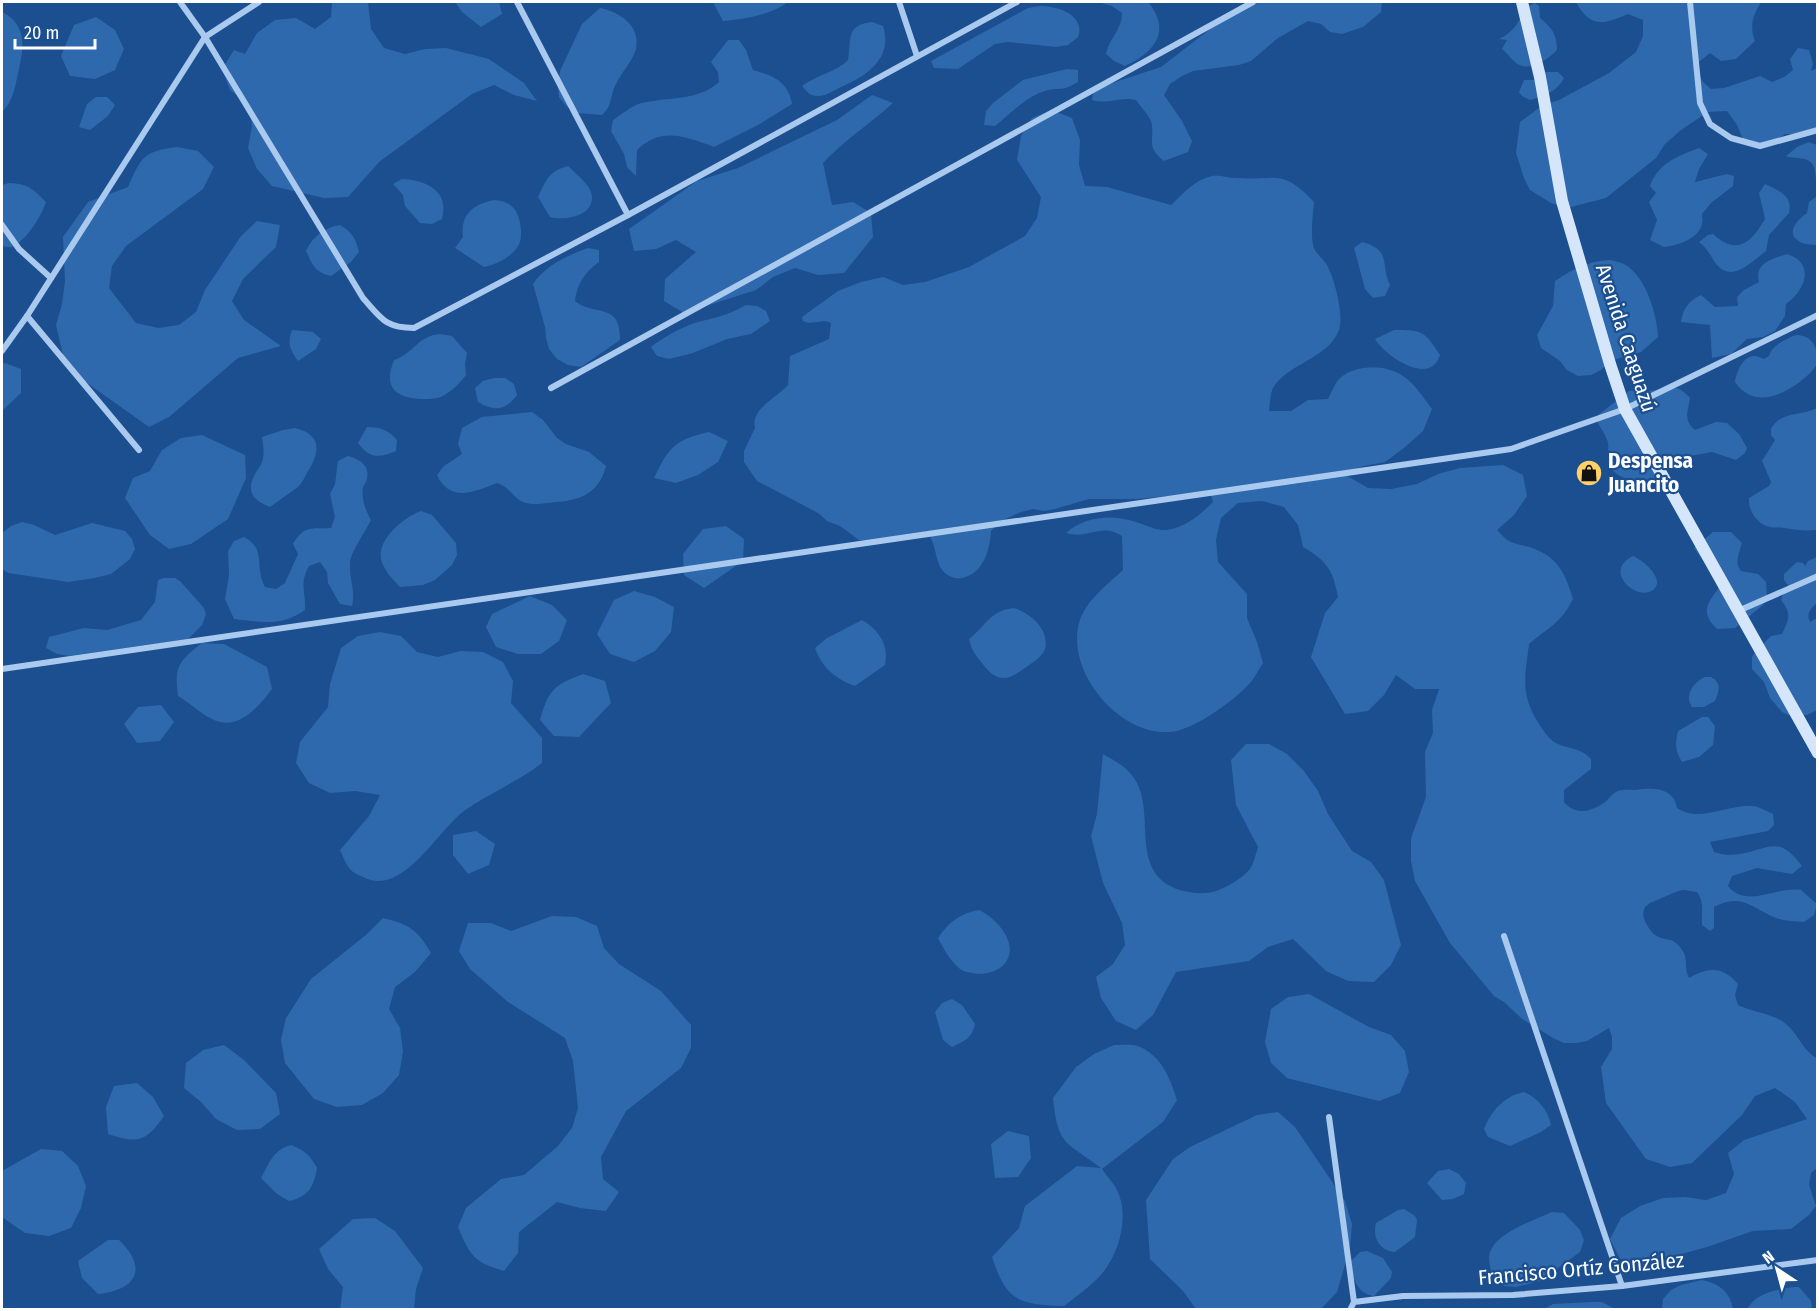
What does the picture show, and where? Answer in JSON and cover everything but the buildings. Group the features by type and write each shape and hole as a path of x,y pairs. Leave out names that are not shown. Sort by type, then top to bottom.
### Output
{"street":[{"path":"180,2 205,37 363,298 382,320 398,328 414,328 628,215 1017,2"},
{"path":"2,351 27,316 205,37 259,2"},
{"path":"517,2 628,215"},
{"path":"899,2 917,56"},
{"path":"551,388 1253,2"},
{"name":"Avenida Caaguazú","path":"1522,2 1540,77 1563,201 1625,409 1818,753"},
{"path":"1690,2 1700,103 1710,124 1731,138 1760,146 1818,130"},
{"path":"2,225 19,249 51,278"},
{"path":"2,669 1511,449 1625,409 1818,315"},
{"path":"27,316 139,450"},
{"path":"1738,611 1818,576"},
{"path":"1504,936 1622,1286"},
{"path":"1329,1117 1354,1302 1350,1310"},
{"name":"Francisco Ortíz González","path":"1354,1302 1403,1296 1513,1295 1622,1286 1818,1260"}],"shaded area":[{"path":"332,2 368,2 371,29 384,48 405,54 425,49 446,48 489,59 524,83 537,101 514,95 494,85 472,94 379,162 348,197 324,198 272,186 257,169 248,148 252,126 249,105 230,90 222,69 234,50 245,54 257,33 275,20 296,18 315,29 331,17"},
{"path":"455,2 499,2 502,14 481,27 462,12"},
{"path":"713,2 788,2 766,13 749,18 723,21"},
{"path":"1098,2 1148,2 1159,22 1157,40 1152,47 1125,66 1114,61 1106,54 1120,24 1122,13 1112,6"},
{"path":"1255,2 1382,2 1381,12 1363,27 1342,34 1330,32 1321,24 1308,21 1278,38 1251,61 1239,65 1193,71 1170,84 1164,95 1182,121 1192,141 1188,152 1164,161 1154,151 1151,121 1136,100 1104,102 1092,100 1094,89 1161,67 1222,20"},
{"path":"1576,2 1761,2 1753,21 1752,30 1755,41 1736,59 1721,61 1710,53 1695,65 1703,82 1711,89 1724,88 1760,76 1772,82 1793,70 1790,59 1798,48 1809,50 1813,64 1811,71 1817,68 1817,128 1795,134 1785,134 1773,144 1745,144 1737,125 1727,111 1708,112 1681,130 1665,144 1656,158 1606,198 1567,208 1551,203 1530,190 1524,178 1516,153 1520,122 1543,105 1559,100 1609,73 1636,52 1643,36 1643,20 1628,14 1598,22 1587,16"},
{"path":"1535,3 1539,6 1540,18 1555,35 1557,50 1538,64 1521,66 1502,49 1507,40 1499,39 1516,26 1525,7"},
{"path":"1040,6 1057,8 1069,13 1077,22 1078,37 1068,45 1056,47 1008,42 995,44 958,69 934,68 931,61 1028,8"},
{"path":"600,8 615,13 627,21 635,33 636,49 619,78 606,111 602,115 577,113 567,107 559,97 560,71 582,24"},
{"path":"2,12 10,17 20,31 22,47 13,94 2,112"},
{"path":"96,17 115,30 124,49 115,70 95,79 70,76 61,56 74,25"},
{"path":"872,22 883,26 885,38 881,57 875,65 858,78 825,95 815,96 807,92 802,86 848,60 851,34 857,26"},
{"path":"728,40 739,40 746,50 753,70 779,81 787,90 792,104 758,125 714,147 684,137 656,138 637,150 636,176 627,167 624,154 611,131 613,120 642,103 692,95 711,88 719,82 718,72 711,62"},
{"path":"1067,69 1078,70 1078,82 1036,95 1023,102 995,126 984,125 986,111 1023,80"},
{"path":"1546,72 1558,72 1564,78 1554,90 1545,95 1530,100 1522,96 1519,92 1524,80 1533,80"},
{"path":"872,95 893,103 823,163 832,205 853,202 871,213 873,237 844,273 818,275 795,268 773,277 756,290 684,313 664,301 665,279 696,252 676,240 656,249 634,251 629,229 697,181 738,168 837,120"},
{"path":"96,97 107,97 115,105 108,116 90,130 79,127 87,104"},
{"path":"1052,110 1072,118 1080,140 1079,165 1085,186 1107,187 1171,205 1195,184 1212,176 1278,178 1294,184 1314,202 1313,244 1315,251 1327,264 1333,281 1340,308 1339,330 1334,340 1326,348 1288,372 1273,388 1269,411 1291,411 1308,400 1328,399 1340,378 1354,370 1371,367 1388,369 1403,376 1432,409 1423,431 1385,462 1342,473 1368,488 1391,489 1417,484 1438,474 1460,468 1503,465 1523,475 1527,496 1514,515 1497,530 1509,541 1539,551 1554,561 1567,581 1573,599 1559,620 1529,644 1525,676 1529,704 1549,738 1582,752 1591,759 1591,769 1564,790 1564,802 1574,809 1584,811 1600,805 1618,791 1654,789 1671,796 1677,808 1694,814 1751,806 1773,814 1774,825 1768,831 1710,842 1714,852 1733,855 1774,846 1787,850 1802,866 1792,874 1757,868 1732,876 1728,886 1744,896 1801,890 1817,904 1814,915 1804,922 1783,920 1744,902 1731,901 1714,907 1714,928 1710,931 1702,925 1702,904 1697,892 1684,890 1650,903 1645,907 1643,914 1651,931 1680,947 1685,955 1689,978 1710,970 1727,974 1738,984 1735,995 1738,1005 1782,1021 1817,1058 1817,1168 1811,1173 1809,1185 1816,1206 1809,1215 1791,1229 1753,1231 1707,1247 1641,1265 1620,1259 1610,1239 1621,1218 1640,1206 1663,1198 1685,1197 1706,1200 1726,1193 1734,1174 1728,1153 1744,1140 1807,1119 1795,1102 1775,1088 1755,1096 1742,1115 1692,1163 1670,1167 1646,1159 1606,1103 1601,1067 1612,1049 1609,1028 1587,1041 1564,1043 1521,1018 1494,996 1450,943 1415,881 1411,861 1411,838 1426,797 1425,752 1433,733 1432,710 1439,689 1415,689 1396,675 1384,695 1368,711 1345,714 1311,657 1325,613 1338,597 1334,580 1328,567 1303,547 1298,525 1284,507 1262,501 1238,503 1221,518 1216,540 1218,562 1247,594 1247,618 1263,663 1250,683 1224,706 1189,727 1169,732 1150,730 1132,723 1115,712 1100,697 1081,661 1077,642 1079,623 1091,601 1123,570 1122,536 1108,531 1074,535 1066,533 1082,523 1108,517 1127,519 1159,530 1167,530 1192,520 1203,511 1213,502 1210,492 1136,499 1089,499 1055,509 1044,511 1033,509 1021,512 999,522 991,531 987,553 980,566 969,576 957,578 948,576 942,569 929,535 882,543 859,540 818,513 757,481 744,462 744,451 755,428 757,415 788,385 790,356 829,339 831,323 824,321 810,323 803,321 802,317 838,291 861,282 883,277 903,285 925,282 969,267 1025,236 1037,218 1041,197 1017,160 1021,136 1032,118"},
{"path":"1809,142 1817,145 1817,183 1812,163 1806,159 1786,156 1797,147"},
{"path":"177,147 198,151 214,167 203,189 126,246 112,266 109,288 136,323 158,328 179,325 196,312 205,290 241,236 257,221 280,225 276,247 243,279 232,301 244,320 281,346 238,358 169,417 149,427 66,368 56,325 65,281 63,237 88,202 128,187 136,169 145,157 157,151"},
{"path":"1699,148 1708,154 1699,169 1695,182 1727,174 1734,176 1733,186 1711,203 1702,214 1700,229 1692,238 1664,247 1650,240 1657,220 1649,202 1656,193 1650,186 1663,166 1676,157"},
{"path":"568,166 591,192 590,207 585,212 571,217 550,217 538,197 549,177"},
{"path":"402,179 420,182 439,194 444,209 442,219 432,224 420,223 405,206 403,195 393,184"},
{"path":"9,183 30,188 46,202 37,221 27,234 11,247 2,246 2,185"},
{"path":"1765,184 1787,198 1789,213 1769,235 1766,251 1740,270 1726,271 1720,268 1699,242 1713,234 1729,244 1743,244 1749,240 1765,219 1759,193"},
{"path":"1817,196 1817,245 1796,239 1793,230 1807,213 1809,202"},
{"path":"494,200 511,205 517,213 521,238 518,247 510,255 498,263 484,267 455,248 463,237 464,222 470,212 480,204"},
{"path":"340,225 353,236 359,252 351,262 331,276 315,268 306,251 320,234"},
{"path":"1362,242 1378,249 1384,259 1390,285 1385,296 1373,298 1365,289 1354,248"},
{"path":"588,248 599,250 599,262 582,278 575,301 582,306 611,315 619,328 620,340 581,367 568,365 557,359 549,349 533,284 544,271 557,262"},
{"path":"1787,254 1802,264 1804,278 1798,292 1786,304 1785,316 1775,331 1763,337 1747,339 1731,354 1712,358 1710,325 1681,322 1687,306 1701,295 1715,307 1738,306 1737,297 1744,290 1759,282 1759,270 1762,266 1770,260"},
{"path":"1610,260 1622,263 1632,270 1644,286 1653,307 1658,337 1641,352 1610,361 1601,370 1591,375 1578,376 1567,370 1560,361 1541,348 1537,335 1553,306 1555,281 1581,266"},
{"path":"746,305 757,306 766,311 770,321 751,334 727,339 693,353 669,359 657,356 651,347 684,327 727,314"},
{"path":"292,330 313,332 321,339 316,349 298,361 290,346"},
{"path":"1394,330 1417,332 1426,337 1440,355 1435,364 1427,368 1418,368 1397,360 1388,353 1375,339"},
{"path":"440,334 452,336 467,353 466,375 452,390 439,398 413,398 398,393 391,384 390,377 394,360 406,354 421,341"},
{"path":"1796,335 1810,340 1817,353 1817,364 1810,373 1793,387 1776,395 1758,397 1742,390 1735,382 1744,361 1751,356 1764,359 1776,346"},
{"path":"2,362 21,369 21,393 2,411"},
{"path":"505,378 514,384 517,395 509,404 499,408 478,402 475,388 483,381"},
{"path":"1667,388 1680,390 1690,398 1688,419 1695,430 1716,422 1727,423 1739,434 1747,448 1745,453 1736,460 1712,452 1679,458 1664,466 1653,480 1633,480 1615,473 1608,460 1607,440 1596,418 1606,417 1598,415 1629,391"},
{"path":"1817,408 1817,530 1765,525 1757,520 1752,512 1749,498 1769,486 1771,482 1762,461 1775,440 1771,435 1771,429 1780,419"},
{"path":"532,412 543,420 557,438 566,444 589,452 606,466 597,485 591,491 567,501 532,504 519,500 497,483 463,493 449,489 442,484 437,475 444,466 462,454 458,444 462,428 482,417"},
{"path":"367,427 380,428 390,434 397,440 396,451 375,456 362,448 358,443"},
{"path":"295,428 310,434 314,439 315,457 295,490 270,507 256,499 251,491 252,480 263,459 262,437"},
{"path":"709,432 728,441 718,462 698,475 676,483 654,478 674,446 688,438"},
{"path":"202,435 245,455 246,478 228,519 191,544 169,549 150,535 125,498 133,478 150,471 162,450 181,438"},
{"path":"348,456 360,461 367,470 363,496 371,520 351,559 352,606 340,604 328,583 327,572 320,562 309,566 306,572 305,610 279,621 234,619 225,599 229,575 228,551 234,541 244,537 255,547 265,587 276,589 285,583 298,554 293,544 297,538 309,529 331,528 335,517 330,494 335,484 338,461"},
{"path":"421,511 432,515 456,543 457,555 452,565 435,580 423,585 400,587 384,567 381,559 383,543 400,523"},
{"path":"22,522 55,535 92,523 125,531 132,539 135,549 130,559 111,574 95,578 68,582 8,573 2,569 2,533"},
{"path":"726,526 744,539 743,561 704,588 684,575 683,554 703,529"},
{"path":"1713,532 1731,532 1742,543 1737,561 1741,571 1758,574 1766,582 1767,599 1763,605 1735,628 1717,629 1708,617 1709,602 1721,585 1694,548"},
{"path":"1633,556 1652,570 1657,581 1657,586 1653,590 1646,593 1639,592 1625,583 1621,577 1624,562"},
{"path":"1817,557 1817,603 1808,616 1810,622 1817,618 1817,710 1807,715 1788,715 1782,712 1770,698 1764,682 1752,669 1752,657 1771,636 1782,634 1786,624 1788,613 1781,600 1783,594 1788,590 1784,574 1797,562 1805,566 1808,561"},
{"path":"175,578 180,581 204,608 206,614 202,625 188,639 69,656 57,654 46,648 49,637 84,628 107,630 141,620 155,602 158,580"},
{"path":"634,591 655,597 674,607 671,632 655,651 634,662 610,654 597,634 614,600"},
{"path":"530,596 552,605 567,620 559,641 541,654 518,654 496,647 486,627 492,614"},
{"path":"1014,608 1032,618 1042,629 1045,635 1045,649 1034,662 1009,677 1000,678 984,666 974,652 969,639 994,615"},
{"path":"862,620 878,633 884,645 886,658 885,665 855,686 830,672 821,661 815,648 827,638"},
{"path":"380,632 401,636 417,652 438,657 460,651 483,652 503,662 513,681 511,703 542,738 542,763 464,811 405,871 391,878 377,881 352,871 340,850 369,816 380,795 355,791 330,793 309,783 296,763 300,742 328,707 330,684 341,648 358,636"},
{"path":"202,643 224,644 267,667 272,689 255,709 240,720 223,723 214,720 178,696 177,678 180,665"},
{"path":"583,674 605,681 611,703 579,737 554,736 540,720 549,695 559,685"},
{"path":"1705,677 1711,677 1717,682 1718,691 1715,701 1704,707 1692,707 1689,694 1697,682"},
{"path":"161,705 174,722 160,741 137,743 124,724 138,707"},
{"path":"1702,717 1708,717 1715,726 1713,745 1699,757 1682,762 1676,747 1678,731"},
{"path":"1246,744 1269,744 1287,754 1304,771 1352,851 1371,862 1384,880 1401,945 1391,965 1374,982 1348,981 1326,971 1293,939 1268,947 1249,961 1176,972 1153,1015 1136,1030 1116,1021 1101,998 1096,977 1113,964 1125,945 1122,923 1103,883 1091,836 1097,814 1103,754 1126,769 1137,783 1142,797 1146,843 1154,871 1164,882 1180,890 1207,893 1225,887 1247,872 1253,864 1258,847 1236,805 1231,760"},
{"path":"476,831 495,844 489,865 468,874 453,855 453,835"},
{"path":"979,910 987,914 1001,928 1009,944 1010,953 1007,961 1000,968 978,974 960,969 938,938 955,920"},
{"path":"552,916 576,917 597,926 604,948 619,964 661,991 691,1025 691,1048 681,1068 626,1111 601,1157 603,1179 619,1192 606,1211 557,1202 519,1232 518,1253 504,1271 479,1261 466,1245 458,1227 466,1208 501,1179 524,1175 558,1146 572,1128 578,1108 573,1061 565,1038 508,1002 470,969 459,951 468,923 491,923 511,931"},
{"path":"383,918 412,929 431,953 415,972 395,987 389,1009 400,1028 403,1051 399,1075 383,1093 362,1105 337,1107 314,1099 285,1063 281,1040 286,1018 311,979 367,934"},
{"path":"1309,994 1369,1027 1391,1035 1405,1051 1409,1072 1400,1093 1379,1101 1287,1078 1271,1063 1265,1042 1271,1009 1288,997"},
{"path":"952,999 962,1005 975,1024 972,1033 967,1038 952,1047 943,1040 935,1012 942,1003"},
{"path":"224,1045 244,1060 276,1093 280,1114 260,1129 237,1130 216,1119 184,1088 186,1063 203,1050"},
{"path":"1114,1045 1138,1046 1153,1056 1164,1068 1177,1100 1163,1122 1102,1169 1116,1188 1122,1211 1117,1248 1105,1270 1064,1306 1035,1304 1016,1298 1003,1283 992,1257 1019,1228 1025,1206 1077,1166 1101,1168 1072,1147 1061,1135 1053,1098 1076,1067 1094,1054"},
{"path":"137,1083 153,1097 164,1116 146,1136 134,1140 108,1134 106,1107 114,1086"},
{"path":"1524,1092 1542,1105 1551,1125 1510,1146 1488,1137 1484,1129 1494,1110 1510,1097"},
{"path":"1278,1112 1295,1127 1345,1201 1352,1224 1350,1248 1337,1292 1321,1309 1196,1309 1183,1291 1150,1259 1146,1200 1173,1159 1190,1147 1257,1115"},
{"path":"1008,1131 1029,1136 1031,1158 1018,1177 995,1178 991,1144"},
{"path":"291,1145 306,1154 317,1168 309,1190 301,1197 289,1201 277,1194 261,1178 276,1153"},
{"path":"41,1149 62,1151 78,1166 86,1186 81,1208 71,1228 49,1236 25,1233 2,1217 2,1171"},
{"path":"1449,1169 1459,1174 1466,1183 1464,1194 1453,1199 1442,1200 1427,1183 1438,1171"},
{"path":"1404,1209 1417,1220 1415,1237 1395,1252 1385,1249 1376,1239 1376,1223"},
{"path":"1552,1212 1564,1213 1580,1230 1584,1240 1580,1252 1540,1281 1516,1287 1504,1286 1494,1281 1489,1258 1497,1242 1514,1229"},
{"path":"375,1218 395,1231 423,1268 416,1289 414,1309 340,1309 343,1287 328,1269 319,1249 353,1219"},
{"path":"108,1240 119,1240 134,1260 136,1269 129,1283 122,1288 98,1294 82,1278 78,1261"},
{"path":"1367,1251 1383,1258 1392,1272 1391,1278 1374,1296 1359,1288 1354,1278 1351,1261 1360,1252"},
{"path":"1702,1280 1714,1283 1723,1289 1733,1309 1662,1309 1663,1299 1671,1290"},
{"path":"1799,1287 1811,1301 1810,1309 1747,1309 1761,1296"},
{"path":"1602,1302 1615,1309 1544,1309 1553,1304"}],"place":[{"name":"Despensa Juancito","path":"1589,473"}]}
